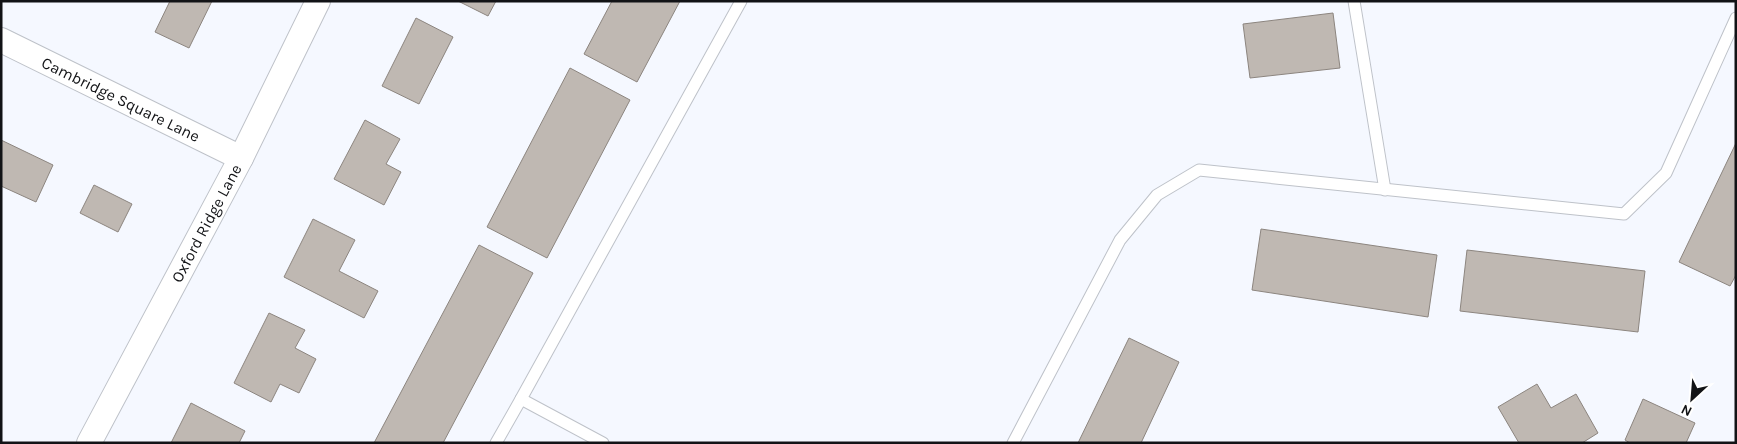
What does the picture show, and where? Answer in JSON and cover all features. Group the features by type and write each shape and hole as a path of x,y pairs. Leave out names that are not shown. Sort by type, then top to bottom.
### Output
{"street":[{"name":"Oxford Ridge Lane","path":"89,443 241,158 318,1"},
{"name":"Cambridge Square Lane","path":"1,40 241,158"}],"lane":[{"path":"496,443 741,1"},
{"path":"1354,1 1385,190"},
{"path":"1013,443 1120,240 1158,195 1198,170 1624,214 1666,173 1736,18"},
{"path":"521,400 604,443"}],"building":[{"path":"170,1 212,1 189,48 155,32"},
{"path":"458,1 496,1 488,16"},
{"path":"612,1 680,1 637,82 584,54"},
{"path":"1333,13 1340,68 1250,78 1243,24"},
{"path":"416,18 453,37 419,104 382,86"},
{"path":"570,68 630,100 547,258 487,227"},
{"path":"365,120 400,139 386,164 401,172 384,205 334,179"},
{"path":"1,140 53,165 36,202 1,186"},
{"path":"1736,143 1736,275 1730,286 1679,262"},
{"path":"94,185 132,204 118,232 80,213"},
{"path":"313,219 355,240 339,271 378,291 364,318 284,277"},
{"path":"1261,229 1437,255 1428,317 1252,290"},
{"path":"479,245 533,273 443,443 374,443"},
{"path":"1467,250 1645,271 1638,332 1460,311"},
{"path":"269,313 305,330 295,348 316,359 299,393 280,384 271,402 234,383"},
{"path":"1129,338 1179,362 1141,443 1078,443"},
{"path":"1537,384 1551,408 1576,394 1598,433 1582,443 1519,443 1498,407"},
{"path":"1643,399 1695,423 1686,443 1630,443 1625,440"},
{"path":"191,403 245,431 239,443 171,443"}]}
